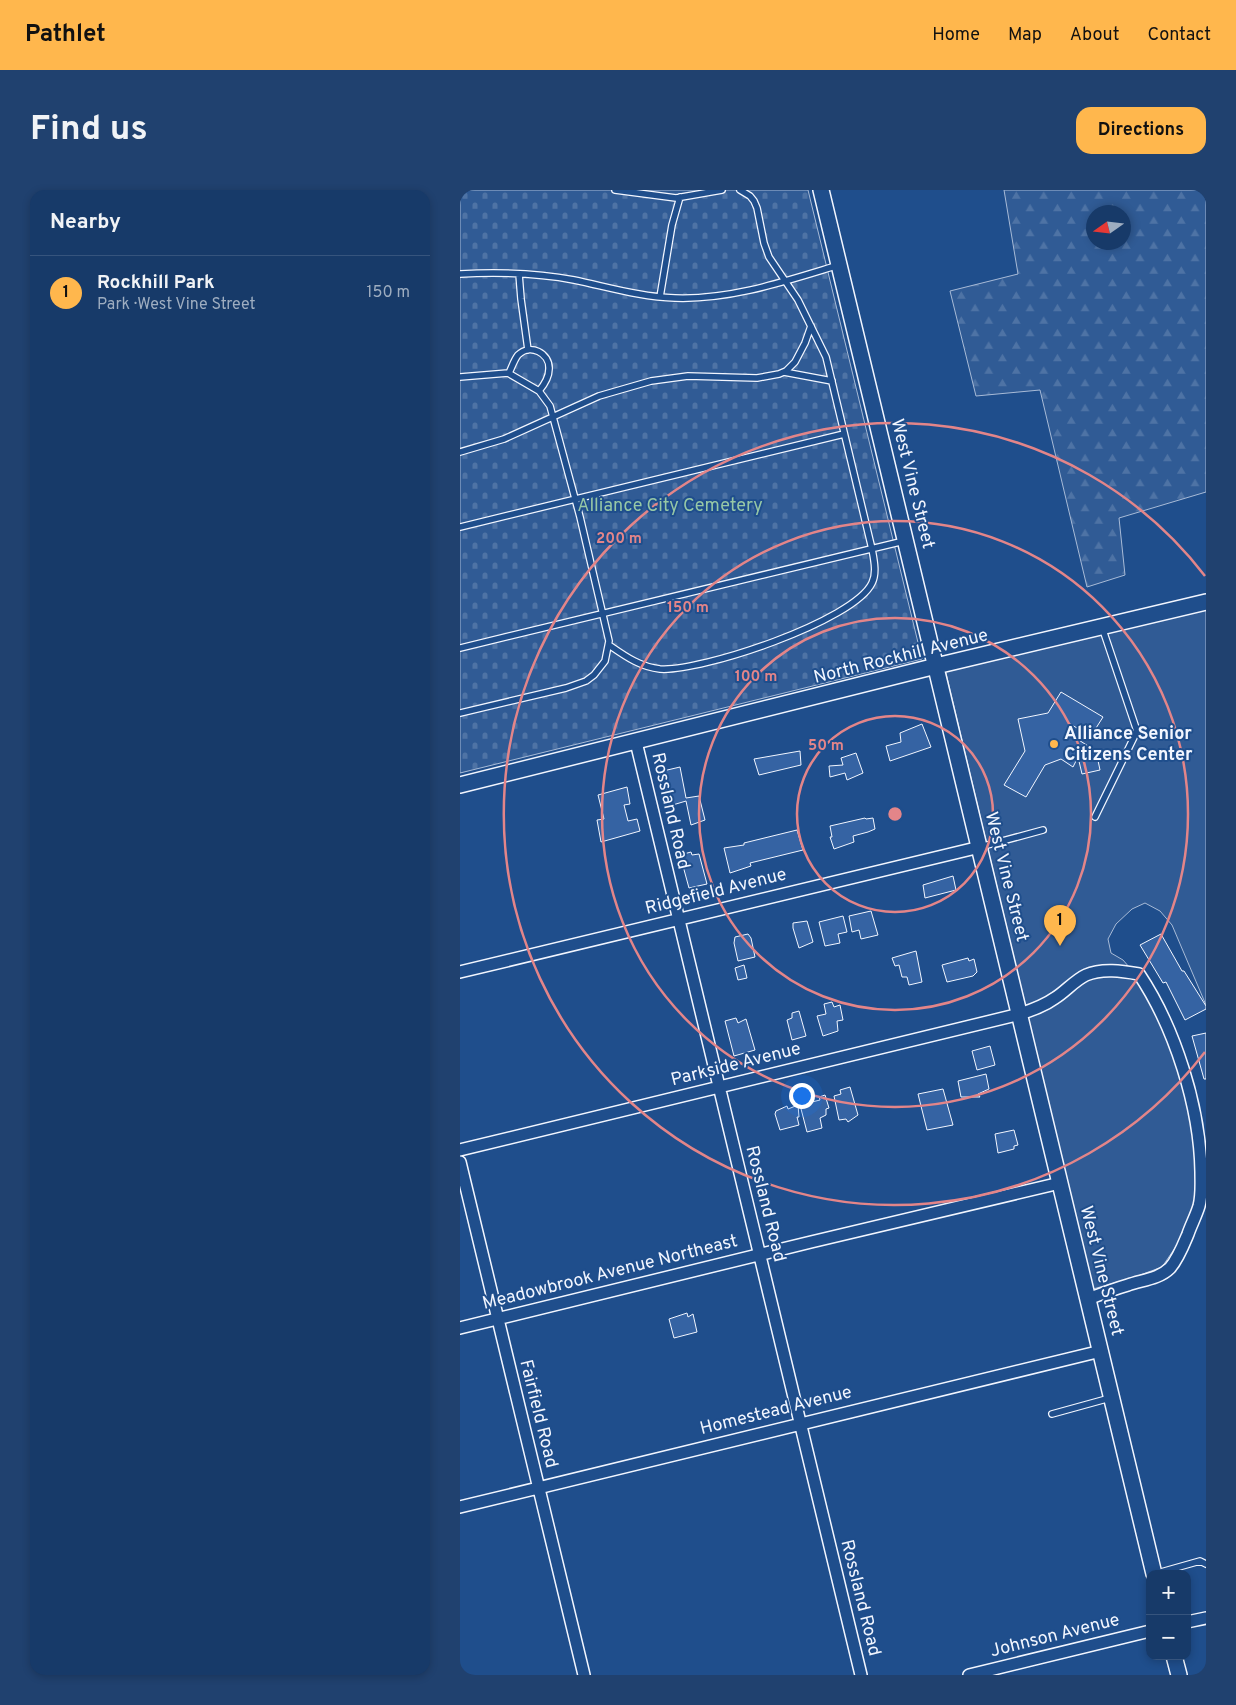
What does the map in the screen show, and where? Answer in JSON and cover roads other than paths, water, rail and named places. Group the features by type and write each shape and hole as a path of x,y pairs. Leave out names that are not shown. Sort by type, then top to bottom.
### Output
{"street":[{"name":"West Vine Street","path":"822,190 1153,1570"},
{"name":"North Rockhill Avenue","path":"460,785 936,666 1206,602"},
{"name":"Rossland Road","path":"636,742 861,1675"},
{"name":"Ridgefield Avenue","path":"460,972 980,847"},
{"name":"Parkside Avenue","path":"460,1150 1020,1014 1039,1008 1054,999 1085,975 1111,971 1139,974 1156,1002 1174,1042 1197,1127 1200,1167 1199,1206 1178,1257 1164,1273 1088,1299"},
{"name":"Fairfield Road","path":"460,1162 584,1675"},
{"name":"Meadowbrook Avenue Northeast","path":"460,1328 1060,1183"},
{"name":"Homestead Avenue","path":"460,1507 1101,1351"},
{"path":"1191,1621 1206,1618"},
{"name":"Johnson Avenue","path":"969,1675 1146,1632"},
{"path":"1175,1660 1179,1675"}],"lane":[{"path":"615,190 667,198 680,197 688,193 722,190"},
{"path":"609,645 650,668 674,669 700,664 782,639 839,611 863,594 872,584 874,563 872,549 826,357 798,300 777,271 766,250 754,201 745,192 740,190"},
{"path":"660,297 670,238 680,197"},
{"path":"460,274 519,274 553,277 660,297 712,297 785,281 840,265"},
{"path":"519,274 528,350"},
{"path":"460,452 504,439 599,396 651,381 688,376 756,378 784,372 791,367 806,343 810,326"},
{"path":"509,373 518,355 528,350 539,351 548,362 549,372 544,385 539,391"},
{"path":"784,372 832,381"},
{"path":"460,377 509,373 539,391 547,400 554,416 576,499 604,613 609,645 600,668 586,681 566,688 460,713"},
{"path":"460,526 844,434"},
{"path":"460,648 906,540"},
{"path":"1095,817 1137,732 1102,627"},
{"path":"980,847 1043,830"},
{"path":"1052,1414 1112,1398"},
{"path":"1168,1570 1200,1561 1206,1564"}],"place":[{"name":"Alliance Senior Citizens Center","path":"1054,744"},
{"name":"Rockhill Park","path":"1060,946"}],"park label":[{"name":"Alliance City Cemetery","path":"670,506"}]}
